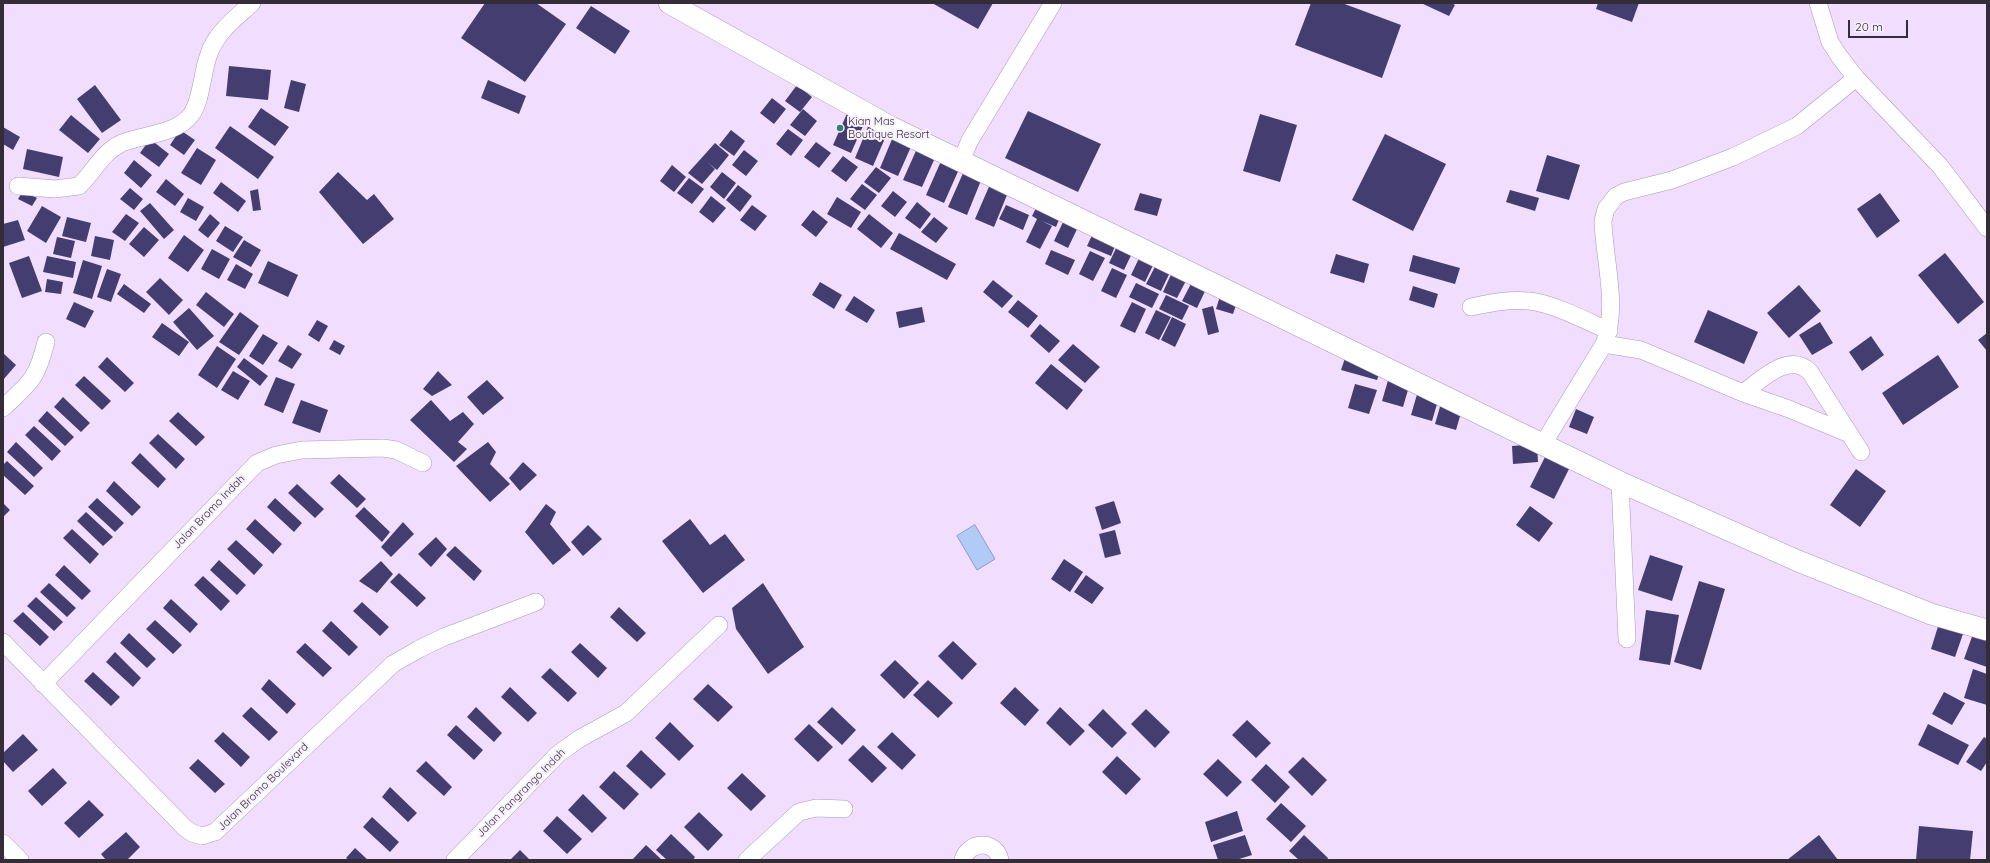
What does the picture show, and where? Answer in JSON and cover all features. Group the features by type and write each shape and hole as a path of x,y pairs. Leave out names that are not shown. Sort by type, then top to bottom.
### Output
{"street":[{"path":"18,186 55,189 79,186 105,155 116,146 142,136 169,130 182,123 194,109 205,67 215,40 252,3"},
{"path":"669,3 891,127 1620,482 1798,561 1931,614 1987,630"},
{"path":"961,161 970,140 1053,3"},
{"path":"1818,3 1830,42 1856,78 1940,166 1987,228"},
{"path":"1542,444 1607,337 1610,312 1603,221 1610,201 1624,192 1672,180 1733,157 1797,126 1856,78"},
{"path":"1471,307 1494,302 1530,301 1562,311 1607,337 1743,393 1789,409 1847,433"},
{"path":"3,408 35,376 41,364 46,342"},
{"path":"1743,393 1781,367 1799,364 1810,372 1860,452"},
{"name":"Jalan Bromo Indah","path":"43,684 257,464 276,455 302,450 383,448 396,450 423,463"},
{"path":"1620,482 1627,639"},
{"name":"Jalan Bromo Boulevard","path":"3,642 185,828 192,833 202,836 215,832 240,810 394,664 419,649 444,637 536,602"},
{"name":"Jalan Pangrango Indah","path":"455,860 558,754 579,739 626,713 719,625"},
{"path":"746,860 799,812 816,808 844,809"},
{"path":"3,843 20,860"},
{"path":"963,860 969,849 976,845 983,844 990,846 996,851 1000,860"}],"water":[{"path":"975,525 995,559 977,570 957,536"}],"building":[{"path":"485,3 536,3 566,24 525,82 461,38"},
{"path":"932,3 993,3 978,29"},
{"path":"1311,3 1342,3 1401,25 1382,78 1295,45"},
{"path":"1421,3 1451,3 1455,5 1449,16"},
{"path":"1598,3 1639,3 1632,22 1596,9"},
{"path":"591,6 630,31 615,54 576,28"},
{"path":"229,66 271,70 268,100 226,96"},
{"path":"291,80 306,84 299,112 284,108"},
{"path":"488,80 526,96 519,114 481,98"},
{"path":"95,85 121,120 102,133 77,99"},
{"path":"797,85 812,97 800,112 785,101"},
{"path":"772,98 786,109 774,124 760,113"},
{"path":"261,108 289,127 275,146 248,127"},
{"path":"803,109 817,121 805,136 790,125"},
{"path":"849,109 867,117 851,153 833,145"},
{"path":"1028,111 1101,144 1078,192 1005,158"},
{"path":"1260,114 1297,125 1280,182 1243,171"},
{"path":"71,115 100,139 88,153 59,130"},
{"path":"870,122 889,129 873,166 855,158"},
{"path":"230,126 274,157 258,179 215,148"},
{"path":"3,127 20,137 13,150 3,144"},
{"path":"788,129 803,140 791,156 776,144"},
{"path":"180,130 195,140 184,155 170,145"},
{"path":"731,130 745,141 734,156 719,145"},
{"path":"895,132 914,140 898,176 880,168"},
{"path":"1385,134 1446,164 1413,231 1352,200"},
{"path":"150,139 169,154 159,167 140,153"},
{"path":"816,142 831,153 819,168 804,157"},
{"path":"715,143 729,155 717,170 707,162 715,169 702,184 688,173"},
{"path":"919,144 938,151 922,187 903,180"},
{"path":"197,148 216,160 201,185 181,173"},
{"path":"27,149 63,157 59,177 23,169"},
{"path":"744,150 758,161 746,176 732,165"},
{"path":"1547,155 1580,165 1569,200 1536,191"},
{"path":"843,156 858,167 846,182 831,171"},
{"path":"942,159 960,167 944,203 926,195"},
{"path":"134,160 152,175 141,188 124,173"},
{"path":"672,165 686,177 674,192 660,181"},
{"path":"876,167 891,178 879,193 864,182"},
{"path":"964,171 982,178 967,215 948,207"},
{"path":"338,172 367,200 374,194 394,219 363,244 319,192"},
{"path":"722,172 736,183 724,199 710,187"},
{"path":"689,178 704,189 692,204 677,193"},
{"path":"166,179 184,194 175,206 156,192"},
{"path":"221,182 246,201 238,212 213,193"},
{"path":"991,182 1009,190 994,227 975,219"},
{"path":"862,184 877,195 865,210 850,199"},
{"path":"738,185 752,196 740,212 726,200"},
{"path":"130,188 143,199 134,210 120,199"},
{"path":"258,189 261,210 253,211 250,191"},
{"path":"1510,190 1539,198 1535,211 1506,202"},
{"path":"23,191 37,198 32,206 18,199"},
{"path":"893,191 907,202 895,217 881,206"},
{"path":"1140,193 1162,199 1157,216 1134,210"},
{"path":"1880,193 1900,221 1877,238 1857,209"},
{"path":"711,196 726,208 713,223 699,212"},
{"path":"837,197 861,212 851,228 827,214"},
{"path":"188,198 204,207 196,221 180,212"},
{"path":"917,202 931,214 920,229 905,218"},
{"path":"1039,202 1062,212 1056,227 1042,221 1052,226 1040,249 1026,242 1037,219 1032,216"},
{"path":"150,203 174,230 164,239 140,211"},
{"path":"752,205 767,216 755,231 740,220"},
{"path":"1006,205 1029,215 1023,230 999,219"},
{"path":"42,206 61,217 46,243 27,231"},
{"path":"813,210 828,222 816,237 801,225"},
{"path":"126,214 139,223 125,241 112,232"},
{"path":"210,214 220,223 208,238 198,230"},
{"path":"869,214 893,233 881,248 857,229"},
{"path":"67,217 91,223 86,242 62,236"},
{"path":"934,217 948,228 936,243 921,232"},
{"path":"1065,218 1079,225 1068,248 1054,241"},
{"path":"18,220 25,240 3,247 3,224"},
{"path":"225,226 243,237 233,252 216,241"},
{"path":"144,227 159,240 144,257 129,244"},
{"path":"1094,231 1117,241 1111,256 1087,246"},
{"path":"899,233 956,264 947,280 890,249"},
{"path":"184,235 204,250 188,272 168,258"},
{"path":"95,236 114,240 110,260 91,256"},
{"path":"57,237 75,241 71,258 53,254"},
{"path":"244,240 261,250 251,267 233,257"},
{"path":"1120,240 1135,247 1124,270 1109,263"},
{"path":"212,249 230,259 219,279 201,269"},
{"path":"1051,250 1075,260 1068,275 1045,264"},
{"path":"1090,251 1105,258 1093,281 1079,274"},
{"path":"1142,252 1156,259 1145,282 1131,275"},
{"path":"1945,253 1984,302 1958,324 1918,275"},
{"path":"1336,254 1369,264 1364,283 1330,273"},
{"path":"1413,255 1460,268 1455,284 1409,271"},
{"path":"29,256 42,291 22,298 9,263"},
{"path":"47,256 76,262 73,278 43,272"},
{"path":"83,260 102,266 92,299 73,293"},
{"path":"268,261 298,275 288,297 258,283"},
{"path":"1158,261 1172,268 1161,291 1146,284"},
{"path":"236,264 253,274 245,289 227,280"},
{"path":"1112,268 1127,275 1116,298 1101,291"},
{"path":"1174,268 1189,275 1177,298 1163,292"},
{"path":"107,269 121,274 111,302 97,297"},
{"path":"160,278 183,300 169,315 146,292"},
{"path":"1194,278 1208,285 1197,308 1182,301"},
{"path":"47,279 63,282 61,294 45,292"},
{"path":"993,280 1013,296 1002,308 983,292"},
{"path":"820,282 842,295 834,309 812,295"},
{"path":"1136,283 1159,294 1152,308 1129,297"},
{"path":"124,284 151,304 144,313 117,294"},
{"path":"1799,285 1821,311 1789,338 1767,313"},
{"path":"1413,286 1438,294 1434,308 1409,300"},
{"path":"206,292 234,314 224,327 196,305"},
{"path":"1221,293 1238,299 1233,314 1216,309"},
{"path":"1166,295 1189,306 1182,320 1159,309"},
{"path":"854,296 875,310 867,323 845,310"},
{"path":"1018,300 1038,316 1028,328 1008,312"},
{"path":"74,302 94,311 85,328 66,319"},
{"path":"1132,302 1146,309 1135,333 1120,326"},
{"path":"1213,306 1219,332 1208,335 1202,309"},
{"path":"922,307 925,322 899,328 896,312"},
{"path":"189,308 214,336 197,350 173,322"},
{"path":"1156,310 1171,317 1159,340 1145,333"},
{"path":"1708,310 1758,332 1744,364 1694,342"},
{"path":"240,312 259,326 239,355 219,342"},
{"path":"1172,317 1186,324 1175,347 1161,340"},
{"path":"317,320 328,326 319,342 308,335"},
{"path":"1820,322 1833,343 1812,355 1799,335"},
{"path":"162,323 189,342 179,356 152,337"},
{"path":"1040,324 1060,341 1049,353 1030,336"},
{"path":"1987,333 1987,351 1978,340"},
{"path":"263,334 278,343 263,365 249,356"},
{"path":"1871,336 1884,355 1862,371 1849,352"},
{"path":"334,340 345,346 340,355 329,349"},
{"path":"1073,344 1100,367 1085,383 1058,360"},
{"path":"288,345 302,354 292,369 278,361"},
{"path":"217,346 236,359 217,388 198,375"},
{"path":"3,353 16,365 3,380"},
{"path":"1938,355 1959,387 1903,425 1882,393"},
{"path":"107,357 134,383 125,392 98,367"},
{"path":"244,358 268,376 260,386 237,367"},
{"path":"1345,358 1381,369 1377,380 1341,370"},
{"path":"1051,364 1083,390 1067,410 1035,383"},
{"path":"233,371 250,381 238,400 221,390"},
{"path":"438,371 452,385 432,396 423,389"},
{"path":"84,376 111,401 102,410 75,385"},
{"path":"276,377 295,384 283,413 264,405"},
{"path":"1389,377 1410,383 1403,407 1382,401"},
{"path":"487,380 504,398 483,415 467,397"},
{"path":"1355,384 1377,390 1369,414 1348,408"},
{"path":"1418,391 1439,397 1432,421 1411,415"},
{"path":"63,397 90,423 81,432 54,407"},
{"path":"301,400 328,410 320,433 292,423"},
{"path":"431,400 450,421 463,412 474,424 458,442 467,449 454,462 410,420"},
{"path":"1442,400 1463,406 1456,430 1435,424"},
{"path":"1576,409 1594,417 1587,434 1569,427"},
{"path":"47,411 74,437 65,446 38,421"},
{"path":"178,412 205,437 196,446 169,421"},
{"path":"34,426 61,451 52,461 25,435"},
{"path":"158,434 185,459 176,469 149,443"},
{"path":"16,442 43,468 34,477 7,452"},
{"path":"488,442 496,452 490,464 510,484 490,502 456,466"},
{"path":"1537,444 1538,462 1513,464 1512,446"},
{"path":"140,453 166,479 158,488 131,463"},
{"path":"1546,455 1570,467 1554,499 1530,487"},
{"path":"7,461 34,486 25,495 3,475 3,465"},
{"path":"523,462 537,475 520,491 509,478"},
{"path":"1856,469 1886,491 1860,527 1830,505"},
{"path":"339,474 366,499 357,508 330,483"},
{"path":"114,481 141,507 132,516 106,491"},
{"path":"297,484 324,509 315,518 288,493"},
{"path":"97,498 124,523 115,532 88,507"},
{"path":"275,498 302,523 294,532 267,507"},
{"path":"1114,501 1121,523 1102,530 1095,507"},
{"path":"3,503 10,510 3,517"},
{"path":"546,504 556,512 550,524 571,550 553,565 525,532"},
{"path":"1530,506 1553,523 1539,542 1516,525"},
{"path":"364,507 390,532 382,542 355,516"},
{"path":"86,512 113,537 103,546 77,521"},
{"path":"255,519 282,544 273,554 246,529"},
{"path":"690,519 710,545 725,534 745,560 703,593 662,541"},
{"path":"403,522 414,534 391,557 381,547"},
{"path":"588,525 602,539 583,556 571,542"},
{"path":"72,529 99,554 90,564 63,538"},
{"path":"1115,530 1121,554 1105,558 1099,534"},
{"path":"436,537 447,549 431,567 418,554"},
{"path":"236,540 263,565 254,575 227,549"},
{"path":"455,546 482,571 474,581 446,555"},
{"path":"1650,555 1683,566 1672,601 1638,590"},
{"path":"1064,559 1083,572 1070,592 1051,579"},
{"path":"219,560 246,585 237,595 210,570"},
{"path":"381,561 393,574 377,593 359,581"},
{"path":"64,565 91,591 82,600 55,575"},
{"path":"399,573 426,598 417,607 390,582"},
{"path":"1086,575 1104,588 1092,604 1074,592"},
{"path":"203,576 230,601 221,611 194,585"},
{"path":"1699,581 1725,589 1701,670 1674,662"},
{"path":"49,583 76,608 67,617 40,592"},
{"path":"763,583 804,647 768,674 736,629 732,608"},
{"path":"36,597 63,622 54,631 27,606"},
{"path":"171,599 198,624 190,633 163,608"},
{"path":"362,602 389,627 380,636 353,611"},
{"path":"619,607 646,633 637,642 610,617"},
{"path":"1646,610 1679,615 1670,665 1639,660"},
{"path":"23,612 49,637 40,646 13,621"},
{"path":"155,620 182,645 173,654 146,629"},
{"path":"1940,620 1965,628 1955,657 1931,649"},
{"path":"331,621 358,647 349,656 322,631"},
{"path":"1974,631 1987,635 1987,667 1964,659"},
{"path":"129,633 156,659 147,668 120,643"},
{"path":"953,641 977,664 962,680 938,656"},
{"path":"305,643 332,668 323,677 296,652"},
{"path":"580,643 607,668 598,678 571,652"},
{"path":"115,652 141,678 133,687 106,662"},
{"path":"895,660 919,683 904,699 880,675"},
{"path":"550,668 577,693 568,702 541,677"},
{"path":"1973,669 1987,674 1987,705 1964,698"},
{"path":"93,672 120,697 111,706 84,681"},
{"path":"269,679 296,704 287,714 261,689"},
{"path":"928,680 953,703 938,718 913,695"},
{"path":"708,684 733,707 718,722 693,699"},
{"path":"510,687 537,713 528,722 501,697"},
{"path":"1015,687 1039,710 1025,726 1000,703"},
{"path":"1944,692 1965,703 1952,725 1932,714"},
{"path":"251,707 278,732 269,741 242,716"},
{"path":"476,707 502,733 494,742 467,717"},
{"path":"832,707 856,730 842,745 817,722"},
{"path":"1060,707 1085,731 1070,746 1046,723"},
{"path":"1103,709 1127,733 1112,748 1088,725"},
{"path":"1146,709 1170,732 1155,748 1131,724"},
{"path":"1247,720 1271,743 1256,758 1232,735"},
{"path":"670,722 694,746 679,761 655,738"},
{"path":"809,724 833,747 818,762 794,739"},
{"path":"1928,724 1969,745 1958,765 1918,745"},
{"path":"456,725 483,750 474,760 447,735"},
{"path":"223,732 250,757 241,767 214,741"},
{"path":"892,732 916,755 902,770 877,747"},
{"path":"23,734 38,750 13,772 3,761 3,753"},
{"path":"1984,737 1987,739 1987,762 1981,771 1966,762"},
{"path":"863,745 887,768 872,783 848,760"},
{"path":"641,750 666,774 651,789 626,766"},
{"path":"1117,756 1141,779 1126,795 1102,772"},
{"path":"1303,757 1327,780 1312,796 1288,772"},
{"path":"198,759 225,784 215,793 189,768"},
{"path":"1218,759 1242,782 1227,797 1203,774"},
{"path":"426,761 452,787 444,796 416,771"},
{"path":"1266,764 1290,787 1275,803 1251,780"},
{"path":"53,768 67,783 42,806 28,791"},
{"path":"614,771 639,794 624,810 599,787"},
{"path":"742,773 766,796 751,811 727,788"},
{"path":"390,787 417,813 408,822 382,797"},
{"path":"583,794 607,818 592,833 568,810"},
{"path":"89,800 104,815 79,838 64,823"},
{"path":"1281,803 1306,826 1291,842 1266,819"},
{"path":"1237,811 1243,831 1211,842 1205,822"},
{"path":"699,812 723,835 708,851 684,827"},
{"path":"557,816 582,839 567,854 543,831"},
{"path":"372,817 399,842 390,852 363,827"},
{"path":"1919,826 1973,831 1970,860 1916,860"},
{"path":"126,832 140,847 127,860 106,860 101,854"},
{"path":"671,834 695,857 693,860 667,860 656,850"},
{"path":"1245,835 1252,855 1236,860 1218,860 1213,845"},
{"path":"1304,835 1328,858 1327,860 1299,860 1289,851"},
{"path":"1819,835 1838,860 1787,860"},
{"path":"646,845 662,860 632,860"},
{"path":"355,848 368,860 349,860 346,858"},
{"path":"520,850 530,860 510,860"}],"place":[{"name":"Kian Mas Boutique Resort","path":"840,128"}]}
